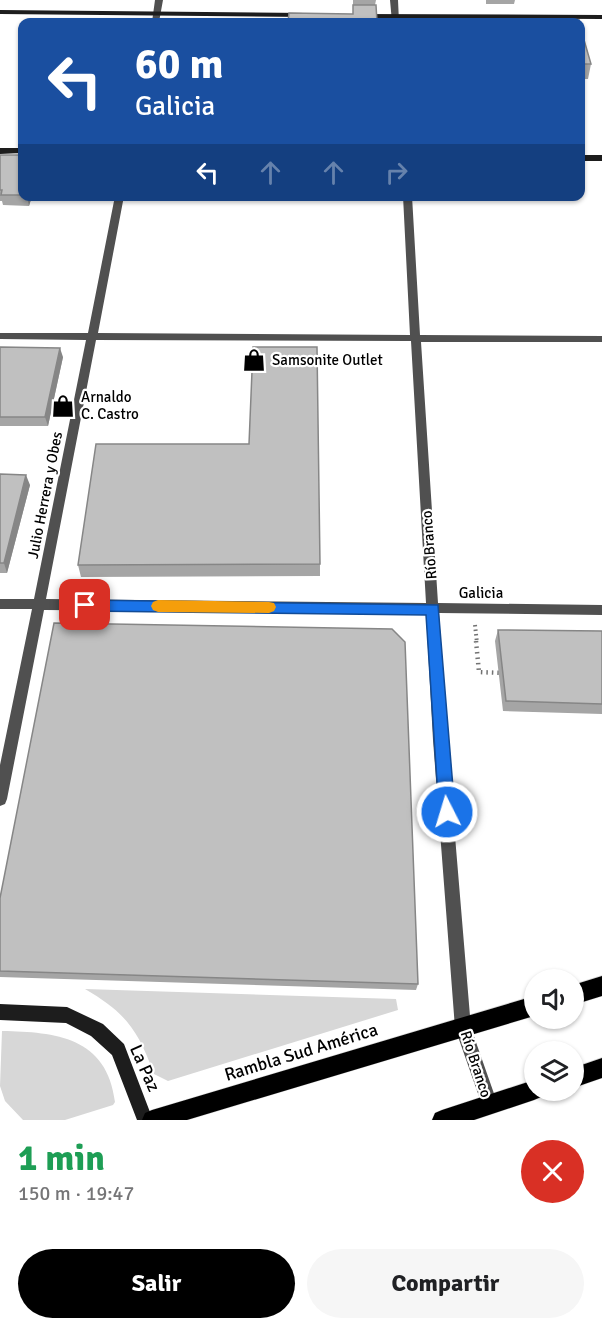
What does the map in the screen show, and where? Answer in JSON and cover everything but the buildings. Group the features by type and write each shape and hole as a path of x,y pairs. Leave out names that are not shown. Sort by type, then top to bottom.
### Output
{"main road":[{"path":"584,991 602,986"},
{"name":"Rambla Sud América","path":"152,1120 524,1009"},
{"path":"584,1074 602,1068"},
{"path":"442,1120 524,1093"}],"street":[{"path":"156,18 159,0"},
{"path":"394,0 396,18"},
{"path":"0,12 134,18"},
{"path":"195,18 312,15"},
{"path":"348,16 380,18"},
{"path":"499,18 602,17"},
{"path":"0,151 18,151"},
{"path":"585,158 602,158"},
{"name":"Julio Herrera y Obes","path":"0,799 119,201"},
{"name":"Río Branco","path":"407,201 463,1028 490,1105"},
{"path":"0,336 602,339"},
{"name":"Galicia","path":"0,604 602,610"},
{"name":"La Paz","path":"0,1012 67,1015 97,1030 118,1050 145,1120"}],"path":[{"path":"474,609 479,672 512,673"}],"shaded area":[{"path":"85,989 396,999 398,1010 168,1081 154,1074 136,1034 121,1015"},
{"path":"2,1031 41,1033 59,1037 90,1051 102,1064 110,1080 115,1102 113,1105 65,1120 23,1120 5,1101 0,1086"}],"slow traffic":[{"path":"158,606 269,607"}],"place":[{"name":"Samsonite Outlet","path":"254,360"},
{"name":"Arnaldo C. Castro","path":"63,406"}],"route":[{"path":"85,605 433,609 440,740 447,812"}]}
